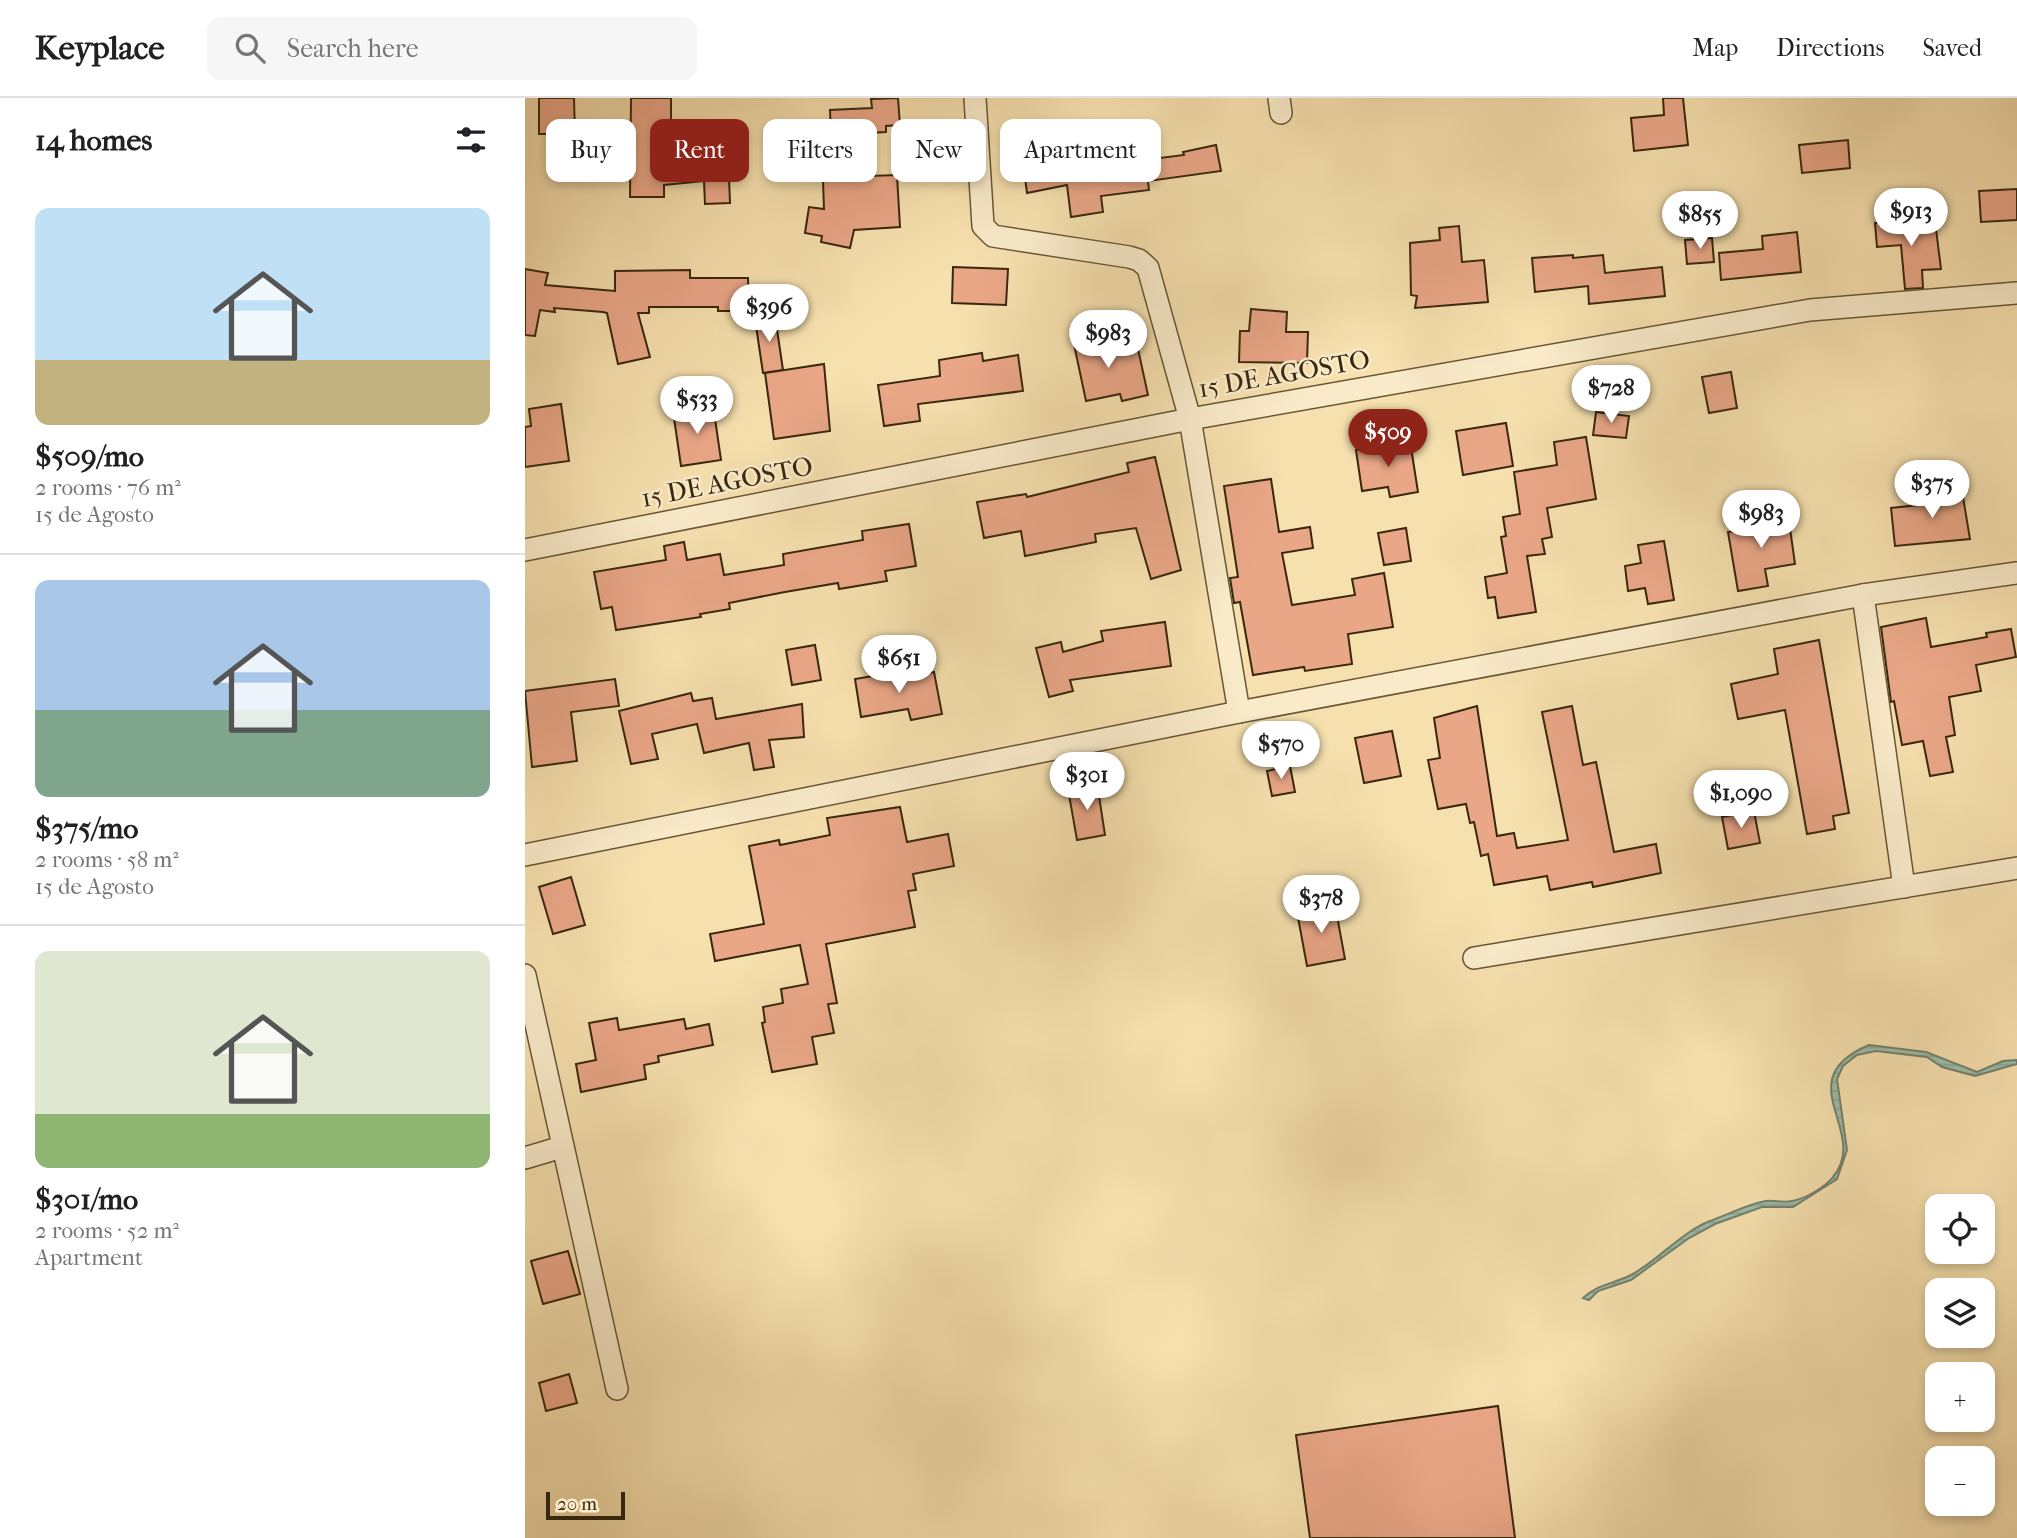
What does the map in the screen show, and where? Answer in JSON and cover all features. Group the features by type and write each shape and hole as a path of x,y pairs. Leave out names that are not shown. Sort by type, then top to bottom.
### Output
{"street":[{"path":"975,98 983,226 993,236 1129,257 1139,260 1148,268 1190,419 1239,712"},
{"name":"15 DE AGOSTO","path":"525,550 1190,419 1810,310 2017,293"},
{"path":"525,855 1239,712 1863,595 2017,573"},
{"path":"1863,595 1904,887"},
{"path":"1474,958 2017,868"},
{"path":"525,975 617,1389"},
{"path":"525,1158 562,1147"}],"shaded area":[{"path":"1869,1045 1926,1052 1977,1072 2003,1061 2017,1060 2017,1064 1975,1076 1942,1067 1927,1057 1876,1051 1857,1055 1843,1066 1837,1079 1847,1150 1837,1179 1793,1207 1762,1207 1715,1224 1689,1238 1631,1280 1598,1291 1589,1300 1583,1298 1594,1290 1641,1269 1699,1226 1759,1202 1797,1200 1829,1181 1842,1160 1843,1142 1831,1090 1834,1074 1845,1059"}],"building":[{"path":"539,98 574,98 575,119 546,119 546,134 539,134"},
{"path":"631,98 671,98 671,119 650,119 650,182 694,182 664,185 664,197 630,197 630,182 636,182 636,119 631,119"},
{"path":"898,98 900,119 891,119 891,126 886,126 886,132 877,132 877,119 830,119 830,110 872,108 871,99"},
{"path":"1663,98 1683,98 1688,145 1634,151 1631,118 1664,115"},
{"path":"1848,140 1850,168 1802,173 1799,145"},
{"path":"1216,145 1221,171 1161,179 1161,158 1184,155 1183,152"},
{"path":"891,175 891,182 897,182 900,227 854,230 850,248 821,242 822,236 805,233 809,207 824,209 823,182 877,182 877,176"},
{"path":"704,182 729,182 730,203 705,204"},
{"path":"1026,182 1148,182 1149,190 1101,196 1103,212 1071,217 1067,185 1027,193"},
{"path":"2017,189 2017,220 1981,222 1979,191"},
{"path":"1920,219 1920,231 1936,229 1941,269 1922,270 1923,288 1905,289 1901,245 1877,247 1875,223"},
{"path":"1459,226 1462,262 1484,260 1488,302 1415,308 1417,296 1411,295 1410,243 1440,240 1439,228"},
{"path":"1797,232 1801,272 1721,280 1719,253 1763,249 1762,236"},
{"path":"1712,238 1714,262 1687,264 1685,240"},
{"path":"1573,255 1573,258 1603,255 1605,273 1662,267 1665,296 1589,304 1588,286 1535,292 1532,258"},
{"path":"953,267 1008,269 1006,305 952,303"},
{"path":"525,269 548,273 545,285 615,291 615,271 690,270 690,278 748,278 749,311 718,311 718,307 649,307 649,313 638,313 650,357 618,364 607,313 554,308 555,312 540,310 535,336 525,335"},
{"path":"1251,309 1287,312 1286,332 1308,332 1307,363 1239,362 1240,331 1249,331"},
{"path":"775,316 783,370 763,373 755,319"},
{"path":"1102,333 1107,355 1138,349 1148,395 1122,401 1120,394 1086,401 1072,335"},
{"path":"982,353 983,361 1018,355 1023,391 918,404 920,421 884,426 878,385 940,376 939,360"},
{"path":"824,364 830,431 774,439 765,373"},
{"path":"1731,372 1737,408 1709,413 1702,377"},
{"path":"561,404 569,461 525,467 525,427 531,426 529,409"},
{"path":"713,405 721,460 681,466 673,411"},
{"path":"1596,412 1629,416 1626,438 1593,435"},
{"path":"1506,423 1513,466 1463,475 1456,431"},
{"path":"1586,437 1596,499 1547,508 1552,537 1542,539 1545,554 1527,556 1536,612 1498,618 1495,597 1488,598 1485,577 1507,573 1501,537 1506,536 1503,517 1520,514 1514,472 1557,465 1554,442"},
{"path":"1410,441 1418,492 1390,497 1388,487 1362,491 1356,450"},
{"path":"1155,457 1181,570 1151,579 1136,528 1095,534 1096,542 1025,556 1021,531 984,538 977,502 1026,494 1027,497 1129,472 1127,463"},
{"path":"1271,479 1279,532 1310,527 1313,548 1282,553 1292,605 1355,595 1352,579 1384,573 1393,627 1348,634 1352,664 1305,671 1304,667 1253,675 1240,602 1234,603 1230,578 1238,577 1224,486"},
{"path":"1961,485 1970,539 1895,546 1891,508 1938,503 1937,487"},
{"path":"1788,514 1795,564 1765,569 1768,586 1738,591 1728,532 1745,530 1744,521"},
{"path":"909,524 916,566 885,571 887,581 839,589 838,583 785,592 729,603 730,609 700,614 701,617 616,630 612,607 601,609 594,572 666,560 664,546 684,542 687,560 720,554 724,575 784,565 783,554 863,540 862,531"},
{"path":"1406,528 1411,561 1384,565 1378,533"},
{"path":"1664,541 1674,600 1648,604 1645,588 1628,591 1625,566 1641,563 1638,545"},
{"path":"1926,618 1931,647 1987,637 1986,633 2011,629 2016,657 1976,665 1981,691 1949,697 1955,735 1946,737 1953,772 1930,776 1923,741 1902,745 1894,701 1891,702 1881,627"},
{"path":"1165,622 1171,666 1070,680 1073,691 1049,697 1036,648 1061,642 1063,652 1103,641 1101,631"},
{"path":"1819,640 1849,813 1833,816 1835,829 1807,834 1785,710 1738,719 1731,684 1778,674 1774,649"},
{"path":"815,645 821,680 792,685 786,650"},
{"path":"934,672 942,714 911,720 908,709 861,717 855,679 891,673 893,680"},
{"path":"615,679 619,706 571,712 577,761 532,767 525,691"},
{"path":"691,693 693,701 712,698 716,719 802,704 804,737 769,740 774,767 754,770 749,743 704,753 697,724 652,734 658,759 631,764 619,711"},
{"path":"1477,706 1497,836 1514,833 1517,848 1568,840 1542,712 1572,706 1583,765 1596,762 1614,852 1656,844 1661,873 1593,887 1592,882 1550,890 1547,876 1494,885 1488,854 1481,856 1474,822 1470,823 1466,804 1438,809 1428,760 1440,758 1434,718"},
{"path":"1392,731 1401,776 1364,783 1355,738"},
{"path":"1290,766 1295,792 1272,796 1267,771"},
{"path":"1097,783 1105,835 1077,840 1068,789"},
{"path":"900,807 907,842 948,834 954,866 913,874 916,890 908,891 915,927 826,944 837,1003 828,1004 834,1033 812,1037 817,1064 772,1072 762,1023 765,1022 763,1007 783,1003 781,989 808,984 800,945 715,961 710,934 764,924 749,846 779,840 780,845 830,835 827,818"},
{"path":"1754,811 1760,843 1728,849 1722,817"},
{"path":"571,877 585,925 553,934 539,887"},
{"path":"1335,905 1345,959 1307,966 1297,912"},
{"path":"617,1018 619,1030 684,1019 686,1029 709,1024 713,1045 658,1056 659,1062 644,1065 646,1079 581,1092 576,1064 596,1060 589,1023"},
{"path":"568,1251 580,1294 543,1304 531,1261"},
{"path":"569,1374 577,1403 546,1411 539,1383"},
{"path":"1498,1406 1515,1538 1310,1538 1296,1435"}]}
